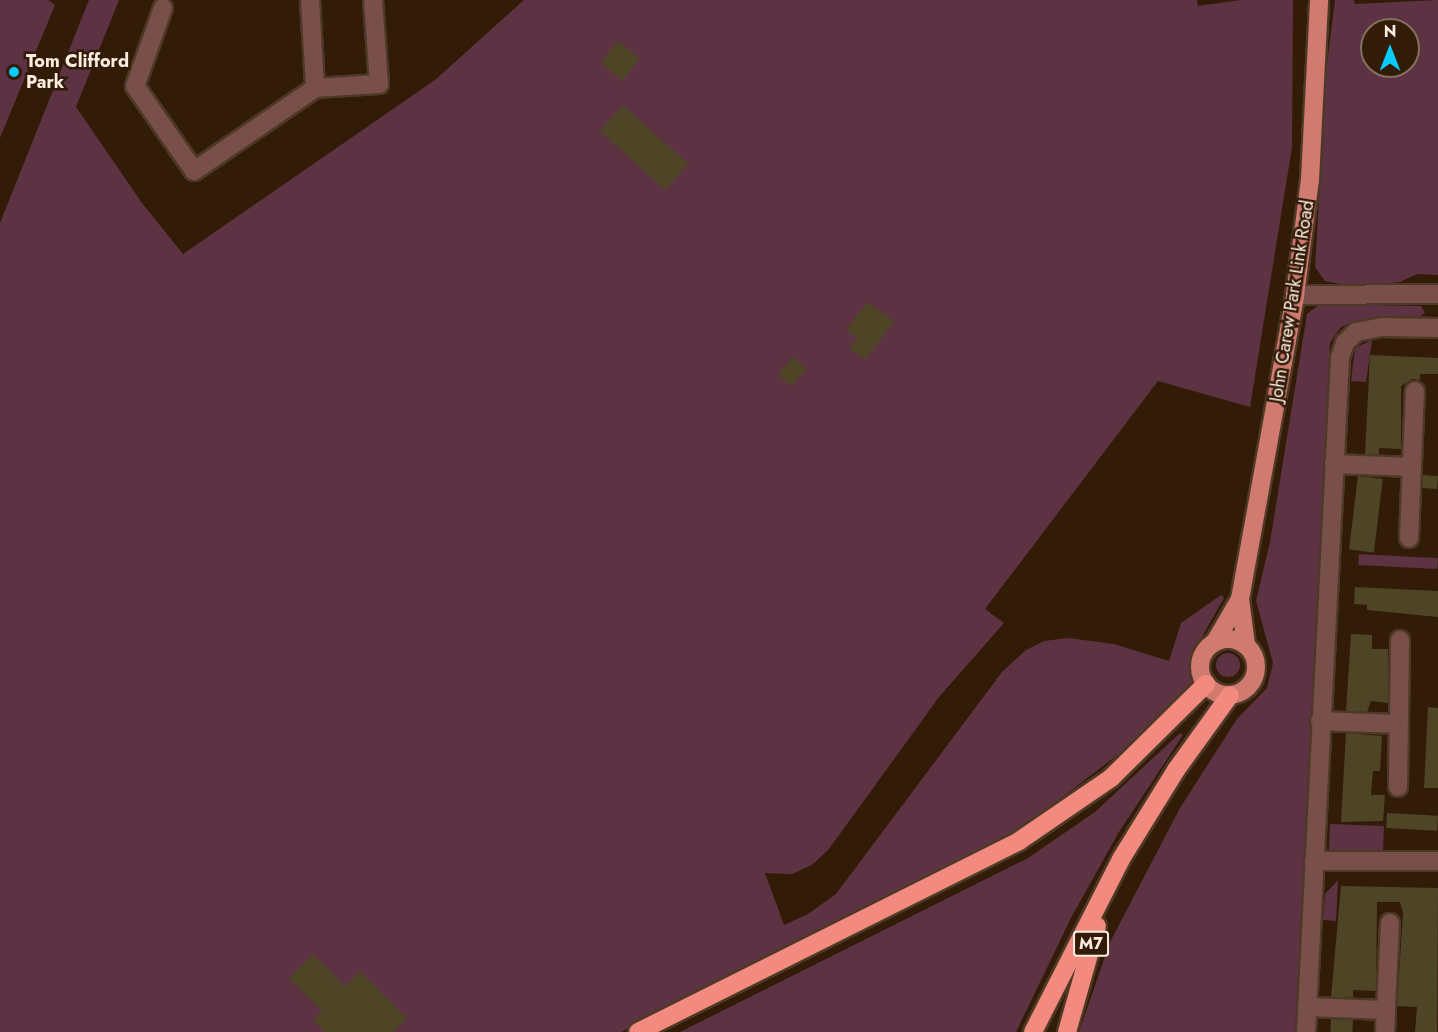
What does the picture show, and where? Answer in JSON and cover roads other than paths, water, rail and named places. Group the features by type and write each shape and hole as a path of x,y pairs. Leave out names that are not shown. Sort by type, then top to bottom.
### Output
{"highway":[{"path":"638,1032 1019,841 1110,778 1206,684"},
{"path":"1033,1032 1120,859 1176,770 1230,695"},
{"name":"M7","path":"1067,1032 1087,956 1120,859"}],"main road":[{"name":"John Carew Park Link Road","path":"1215,642 1239,599 1295,295 1310,180 1319,0"},
{"name":"John Carew Park Link Road","path":"1239,599 1246,645"},
{"path":"1231,639 1246,645 1255,659 1255,675 1245,689 1230,695 1206,684 1200,667 1202,658 1215,642 1231,639"}],"street":[{"path":"310,0 315,88"},
{"path":"163,8 135,86 194,171 315,88 379,84 373,0"},
{"path":"1295,295 1438,294 1438,305"},
{"path":"1306,1032 1338,364 1350,336 1381,327 1438,328"},
{"path":"1409,538 1415,391"},
{"path":"1334,464 1412,467"},
{"path":"1398,787 1397,724 1400,640"},
{"path":"1320,721 1397,724"},
{"path":"1314,861 1438,861"},
{"path":"1385,1032 1390,923"},
{"path":"1307,1007 1386,1010"}],"place":[{"name":"Tom Clifford Park","path":"14,72"}]}
